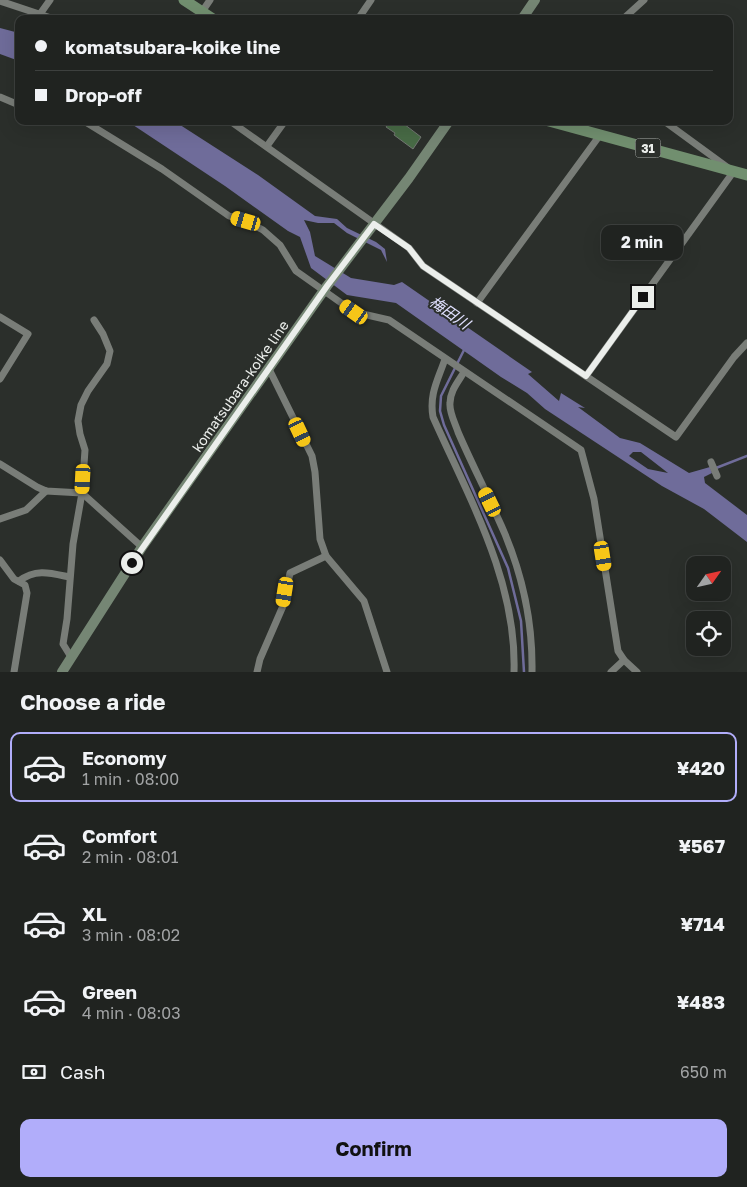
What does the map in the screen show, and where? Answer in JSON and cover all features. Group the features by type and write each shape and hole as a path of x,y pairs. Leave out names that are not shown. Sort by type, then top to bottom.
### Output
{"main road":[{"path":"184,0 199,15"},
{"path":"525,15 535,0"},
{"name":"komatsubara-koike line","path":"62,672 142,547 326,289 446,125"},
{"name":"31","path":"564,125 747,175"}],"street":[{"path":"0,1 40,14 50,0"},
{"path":"199,15 210,0"},
{"path":"361,15 371,0"},
{"path":"627,15 644,0"},
{"path":"0,97 15,103"},
{"path":"90,125 162,169 229,216 246,221 263,230 280,245 296,271 326,289 354,312 389,320 581,450 594,499 618,651 624,660 637,672"},
{"path":"236,125 267,146 372,227 409,248 423,266 676,437 734,357 747,343"},
{"path":"267,146 282,125"},
{"path":"670,125 734,171 747,183"},
{"path":"477,304 600,135"},
{"path":"586,376 734,171"},
{"path":"0,317 28,334 0,379"},
{"path":"71,657 63,644 73,544 82,493 85,450 78,421 81,405 88,391 107,364 110,350 94,320"},
{"path":"445,359 432,395 433,416 490,544 502,577 515,654 514,672"},
{"path":"269,369 312,456 320,539 326,556 364,601 387,672"},
{"path":"459,369 449,404 470,459 497,516 517,566 530,623 532,672"},
{"path":"711,462 717,476"},
{"path":"0,464 46,491 82,493 142,547"},
{"path":"0,519 26,510 46,491"},
{"path":"257,672 260,660 283,606 290,573 326,556"},
{"path":"0,560 14,579 25,585 27,593 14,672"},
{"path":"19,581 27,575 42,572 69,577"},
{"path":"610,672 624,660"}],"shaded area":[{"path":"0,28 15,32 15,60 0,54"},
{"path":"133,125 180,125 258,175 315,216 337,219 347,228 376,242 385,249 387,262 381,250 347,233 334,223 318,223 304,220 310,232 315,256 351,278 394,285 402,282 532,372 528,374 559,401 561,393 585,408 578,407 620,438 640,443 689,473 710,467 712,473 704,477 705,483 747,515 747,542 704,509 662,486 545,409 527,393 501,377 396,303 347,295 311,268 300,237 288,231 225,186","holes":["633,452 641,452 668,473 648,469 629,456"]}],"building":[{"path":"387,125 405,125 421,137 413,149 386,127"}],"waterway":[{"path":"464,350 441,396 440,411 444,425 508,568 521,621 524,672"},
{"path":"716,468 747,456"}],"route":[{"path":"132,563 327,286 374,224 409,248 423,266 586,376 643,297"}],"water label":[{"name":"梅田川","path":"450,312"}]}
